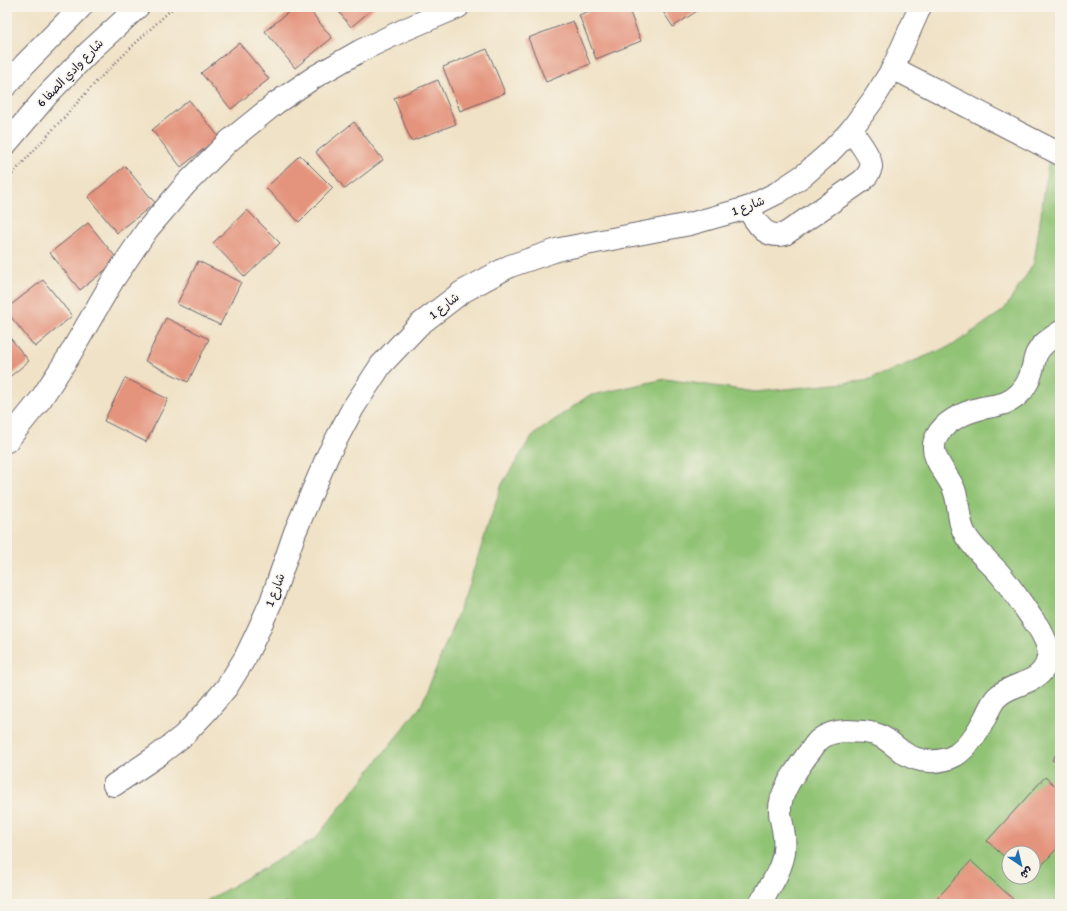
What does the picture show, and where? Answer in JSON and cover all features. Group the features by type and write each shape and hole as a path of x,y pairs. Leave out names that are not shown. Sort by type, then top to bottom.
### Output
{"street":[{"path":"7,85 25,64 81,7"},
{"name":"شارع وادي الصفا 6","path":"7,142 50,92 91,50 138,7"},
{"path":"7,441 41,399 65,362 113,280 147,230 186,184 229,141 276,103 316,76 360,51 406,29 458,7"},
{"name":"شارع 1","path":"114,785 158,756 183,736 206,712 227,686 244,658 258,630 276,588 295,532 311,493 353,408 381,365 419,325 462,292 510,266 560,249 690,224 747,208 777,193 804,175 828,154 851,130 873,100 893,68 920,7"},
{"path":"893,68 1060,154"},
{"path":"747,208 765,232 771,235 785,234 862,181 868,174 871,166 869,159 851,130"},
{"path":"760,904 781,864 783,857 784,836 780,801 794,774 817,742 824,736 842,731 866,732 886,739 902,752 919,759 928,761 949,758 966,746 980,727 997,697 1005,691 1031,680 1039,675 1045,668 1048,659 1048,650 1040,628 1012,589 965,534 958,513 957,495 937,459 934,448 936,437 943,428 951,422 973,411 998,406 1010,401 1020,394 1027,384 1032,372 1036,354 1042,346 1060,332"}],"path":[{"path":"7,180 97,81 174,7"}],"green space":[{"path":"1060,118 1060,904 201,904 315,839 421,706 465,596 502,484 532,436 588,396 665,379 756,392 865,381 953,345 1004,310 1034,263 1048,165"}],"building":[{"path":"295,7 307,7 332,38 295,68 265,31"},
{"path":"335,7 375,7 351,27"},
{"path":"599,7 628,7 641,41 596,59 579,15"},
{"path":"660,7 703,7 673,27"},
{"path":"573,21 590,64 546,82 528,38"},
{"path":"239,43 269,79 231,109 201,73"},
{"path":"487,49 505,93 460,111 443,67"},
{"path":"438,80 456,124 411,141 394,98"},
{"path":"189,100 219,137 181,167 152,130"},
{"path":"354,122 383,160 345,189 316,152"},
{"path":"300,155 333,188 299,222 266,188"},
{"path":"125,166 155,203 117,233 88,197"},
{"path":"247,210 280,243 245,277 213,243"},
{"path":"88,223 118,260 80,290 50,253"},
{"path":"198,261 241,282 220,325 177,304"},
{"path":"43,280 72,316 35,347 7,312 7,308"},
{"path":"166,318 209,339 188,382 145,361"},
{"path":"7,334 29,361 7,379"},
{"path":"125,378 168,399 146,442 104,421"},
{"path":"1060,748 1060,765 1052,760"},
{"path":"1045,777 1060,790 1060,845 1041,866 1041,845 1001,845 1001,854 987,841"},
{"path":"971,861 1013,899 1009,904 932,904"}]}
